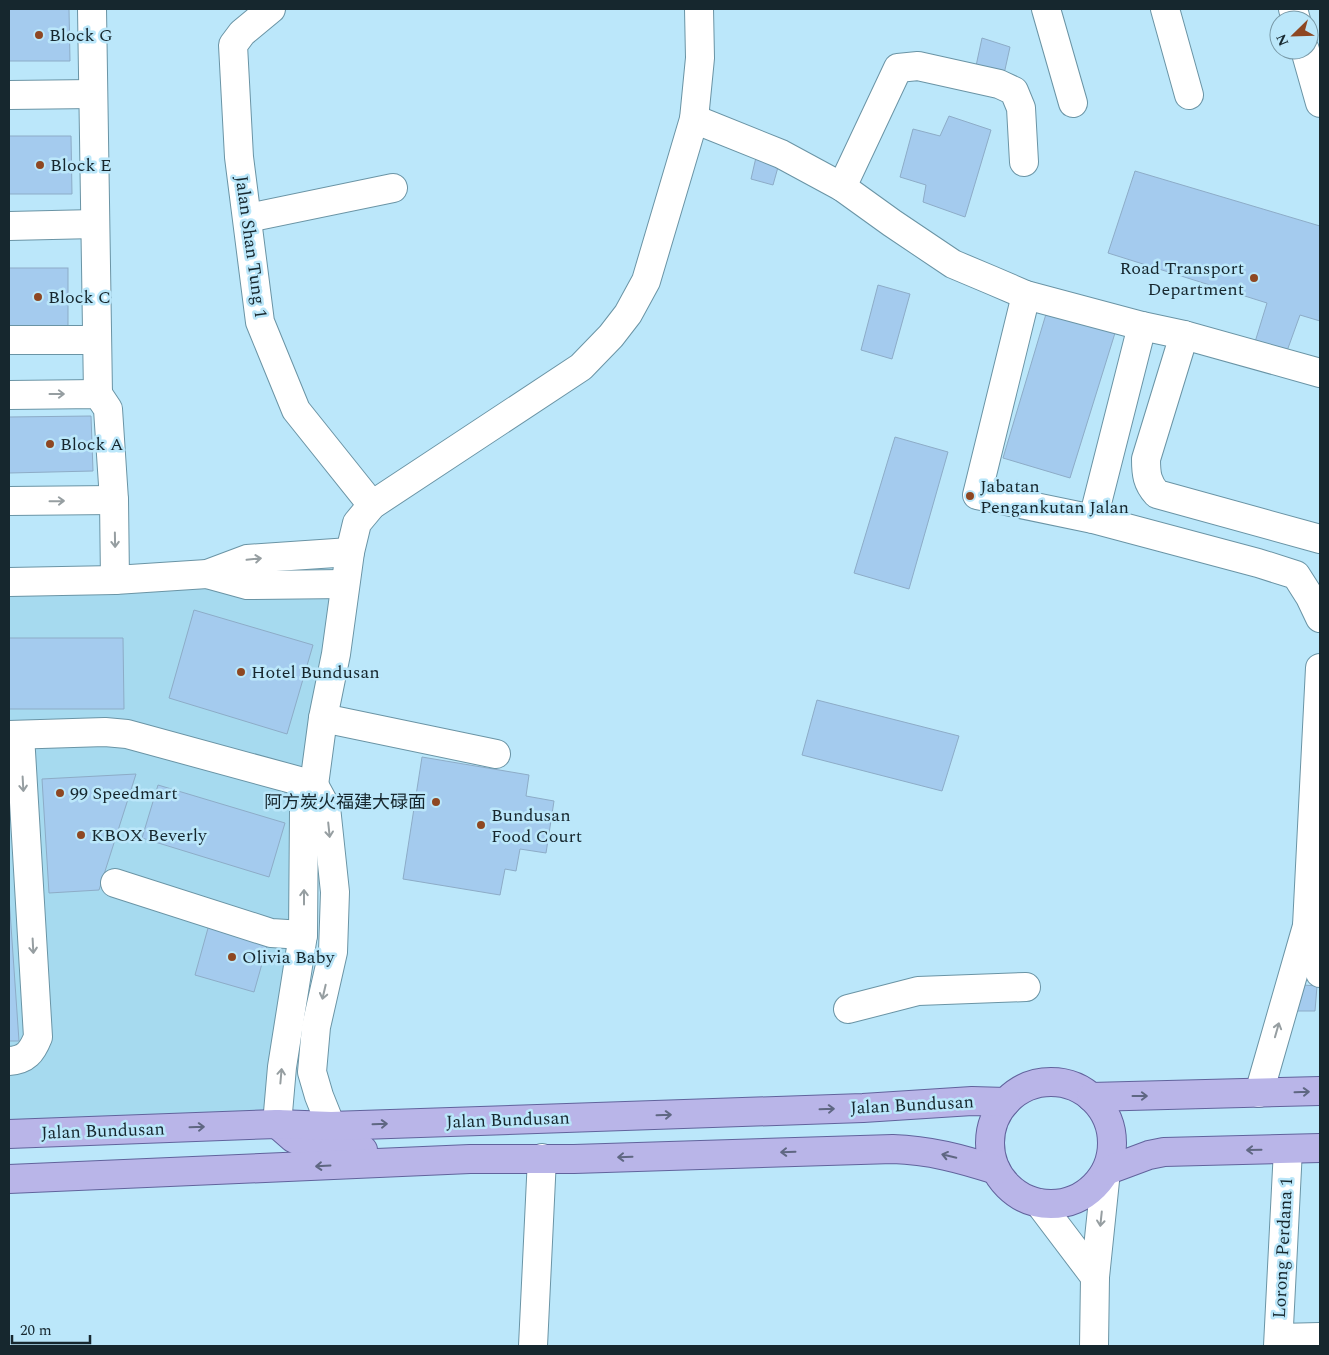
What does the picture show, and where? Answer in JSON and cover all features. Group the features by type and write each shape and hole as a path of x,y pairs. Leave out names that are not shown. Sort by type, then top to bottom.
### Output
{"main road":[{"name":"Jalan Bundusan","path":"1044,1083 1061,1083 1077,1088 1091,1098 1102,1109 1109,1124 1112,1140 1111,1156 1106,1171 1094,1187 1078,1198 1059,1204 1039,1203 1022,1196 1007,1185 996,1170 991,1152 991,1134 996,1117 1006,1102 1023,1089 1044,1083"},
{"path":"1091,1098 1320,1091"},
{"name":"Jalan Bundusan","path":"9,1134 277,1124 331,1126 863,1108 972,1101 1006,1102"},
{"path":"277,1124 293,1138 307,1145 470,1159"},
{"name":"Jalan Bundusan","path":"1106,1171 1149,1155 1164,1152 1320,1148"},
{"path":"9,1179 470,1159 574,1159 893,1149 948,1155 996,1170"}],"street":[{"path":"92,9 98,394 108,409 114,500 115,580"},
{"name":"Jalan Shan Tung 1","path":"271,9 242,33 233,45 239,157 260,322 296,410 372,505"},
{"path":"277,1124 282,1067 303,935 304,811 314,785 323,718 336,654 350,552 357,523 372,505 581,367 611,336 628,314 646,281 694,119 700,58 699,9"},
{"path":"1046,9 1073,103"},
{"path":"1165,9 1189,95"},
{"path":"1308,60 1320,102"},
{"path":"842,188 898,68 918,66 999,84 1014,91 1021,108 1024,162"},
{"path":"9,95 93,94"},
{"path":"694,119 781,154 842,188 953,264 1026,295 1142,326 1184,335 1320,373"},
{"path":"248,218 393,188"},
{"path":"9,226 95,224"},
{"path":"1026,295 977,494 1093,519 1258,562 1296,575 1310,597 1320,618"},
{"path":"1093,519 1142,326"},
{"path":"1184,335 1146,459 1146,474 1149,485 1157,494 1320,539"},
{"path":"9,340 97,340"},
{"path":"9,394 98,394"},
{"path":"9,501 114,500"},
{"path":"9,582 115,580 207,574 247,560 350,552"},
{"path":"207,574 247,585 345,584"},
{"path":"1259,1093 1307,926 1320,668"},
{"path":"323,718 496,754"},
{"path":"9,1061 26,1056 33,1050 38,1037 14,735 106,732 127,734 314,785 326,807 335,892 333,952 316,1027 312,1072 318,1096 331,1126"},
{"path":"115,883 271,933 303,935"},
{"path":"1307,926 1320,973"},
{"path":"848,1009 918,990 1026,987"},
{"name":"Lorong Perdana 1","path":"1279,1342 1288,1149"},
{"path":"533,1346 542,1158"},
{"path":"1094,1346 1095,1277 1106,1171"},
{"path":"1039,1203 1095,1277"},
{"path":"1279,1342 1320,1336"}],"shaded area":[{"path":"337,571 277,1124 9,1132 9,582"}],"building":[{"name":"Block G","path":"9,9 69,9 70,61 9,61"},
{"path":"982,38 1010,47 1004,74 976,66"},
{"path":"949,116 991,130 965,217 923,202 926,185 900,177 913,129 940,136"},
{"name":"Block E","path":"9,136 71,136 72,194 9,194"},
{"path":"757,153 780,160 773,185 751,179"},
{"name":"Road Transport Department","path":"1135,171 1320,226 1320,321 1300,315 1287,351 1255,342 1267,303 1108,253"},
{"name":"Block C","path":"9,268 68,268 68,326 9,326"},
{"path":"878,285 910,294 892,359 861,350"},
{"path":"1046,314 1115,333 1070,478 1003,458"},
{"name":"Block A","path":"91,416 93,471 9,473 9,417"},
{"path":"895,437 948,452 909,589 854,573"},
{"name":"Hotel Bundusan","path":"194,610 313,645 287,734 169,698"},
{"path":"9,638 123,638 124,709 9,709"},
{"path":"817,700 959,736 942,791 802,755"},
{"name":"Bundusan Food Court","path":"422,757 529,775 526,796 554,801 546,853 520,849 516,871 505,869 500,895 403,879"},
{"name":"KBOX Beverly","path":"136,774 99,890 49,893 42,779"},
{"path":"158,785 285,823 269,877 142,838"},
{"path":"9,897 19,1041 9,1041"},
{"name":"Olivia Baby","path":"210,921 269,939 254,992 195,975"},
{"path":"1290,984 1317,986 1315,1011 1293,1011"}],"place":[{"name":"Block G","path":"39,35"},
{"name":"Block E","path":"40,165"},
{"name":"Road Transport Department","path":"1254,278"},
{"name":"Block C","path":"38,297"},
{"name":"Block A","path":"50,444"},
{"name":"Jabatan Pengankutan Jalan","path":"970,496"},
{"name":"Hotel Bundusan","path":"241,672"},
{"name":"99 Speedmart","path":"60,793"},
{"name":"阿方炭火福建大碌面","path":"436,802"},
{"name":"Bundusan Food Court","path":"481,825"},
{"name":"KBOX Beverly","path":"81,835"},
{"name":"Olivia Baby","path":"232,957"}]}
